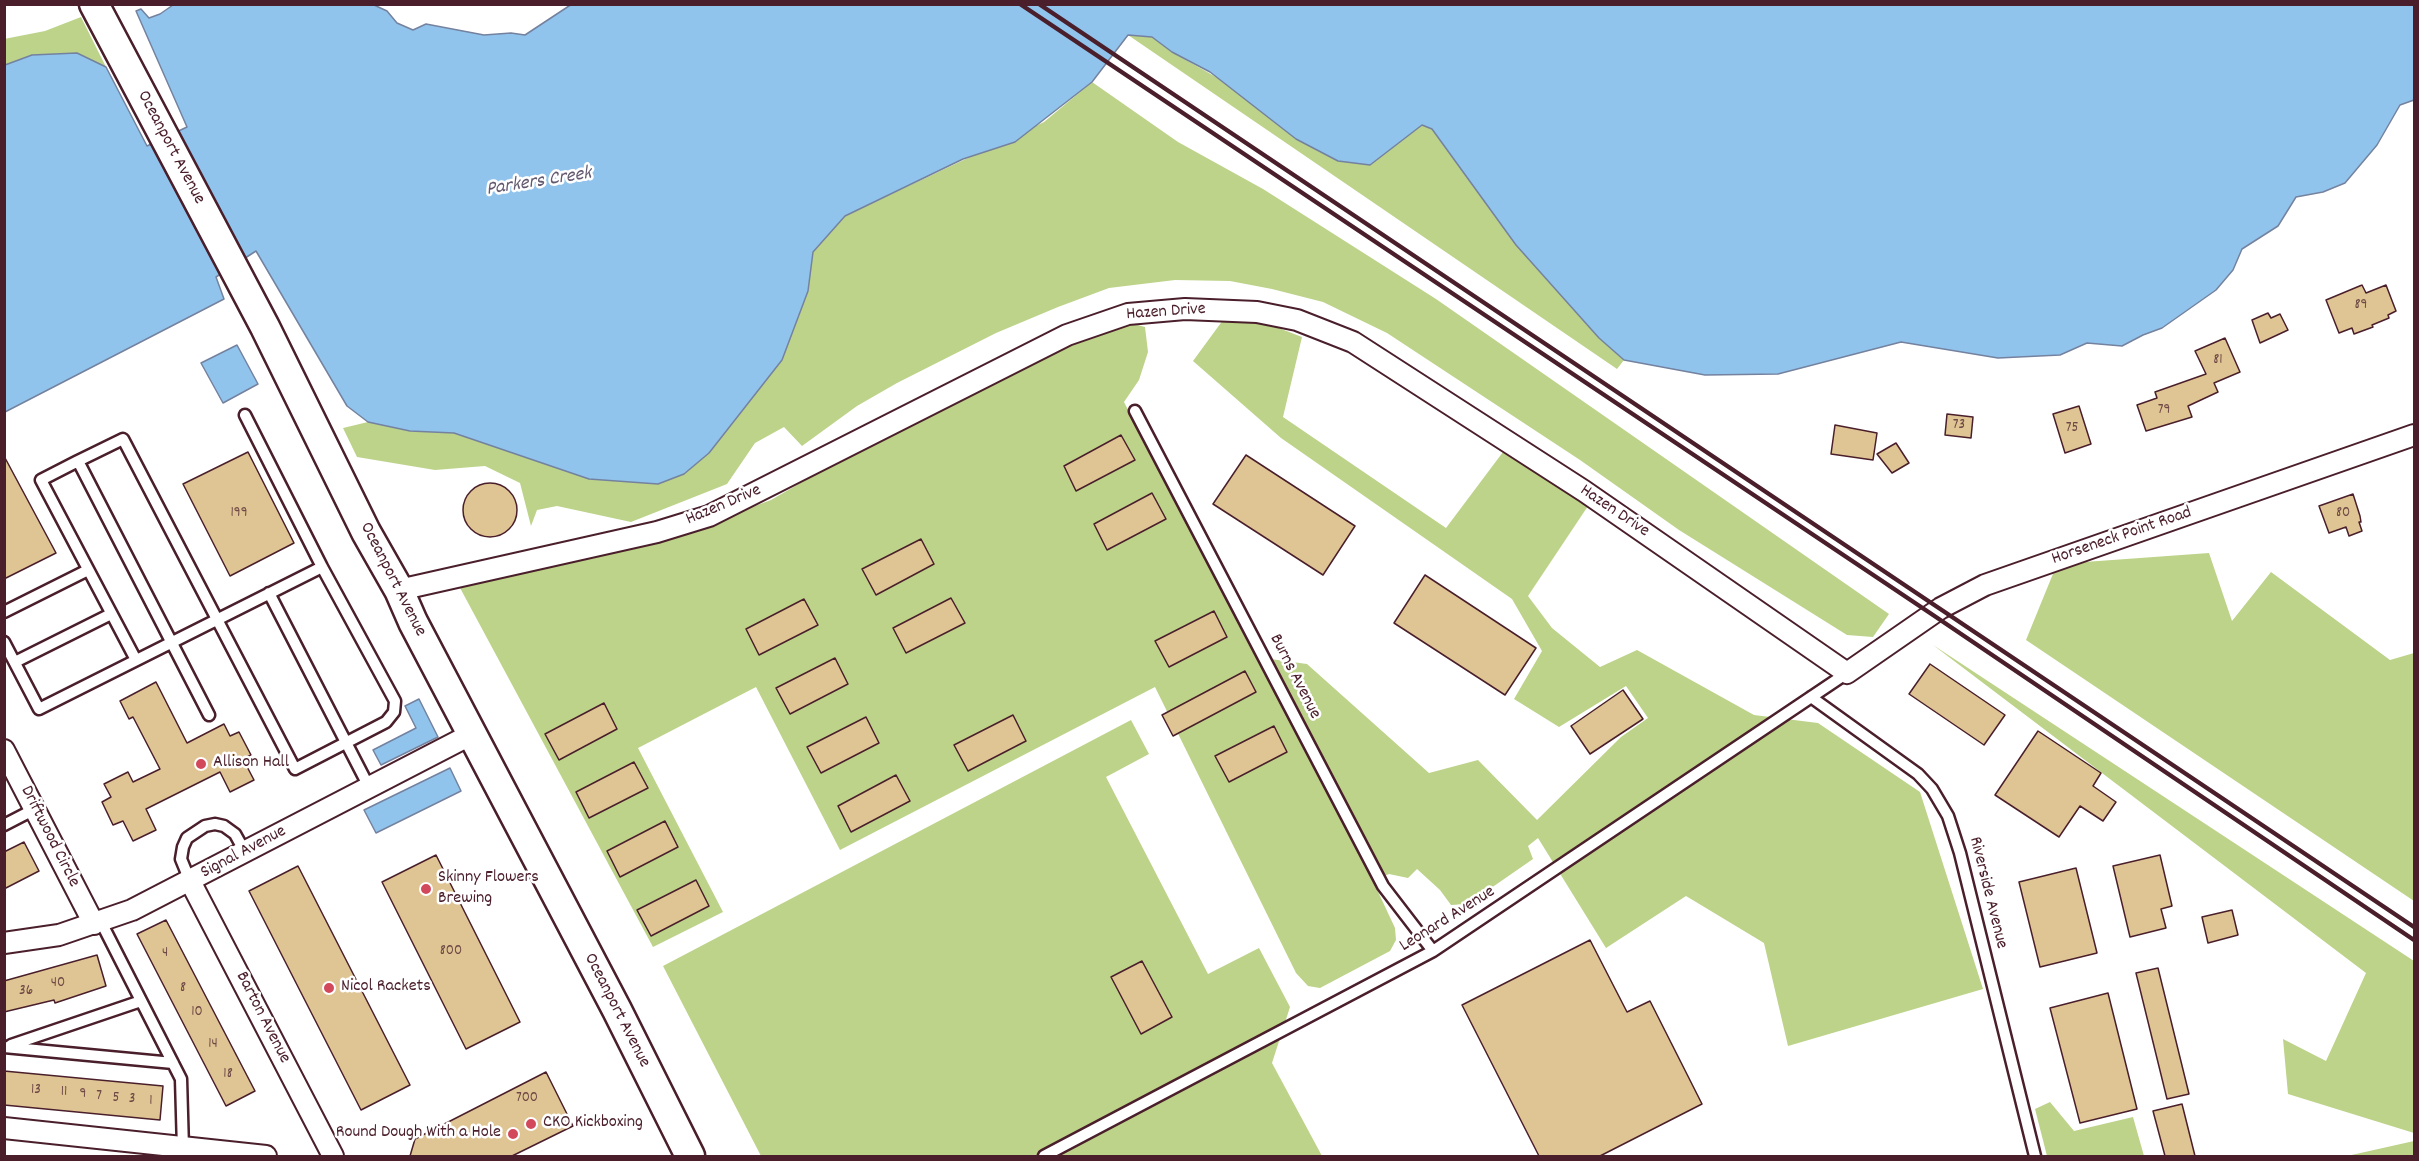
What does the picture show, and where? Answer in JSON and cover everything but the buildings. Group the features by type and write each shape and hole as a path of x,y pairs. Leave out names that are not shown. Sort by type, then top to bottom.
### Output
{"main road":[{"name":"Oceanport Avenue","path":"94,4 265,327 366,532 399,590 690,1156"}],"street":[{"name":"Hazen Drive","path":"399,590 657,532 709,516 1067,335 1097,323 1128,314 1185,309 1227,310 1257,312 1297,320 1335,333 1370,352 1584,491 1847,673"},
{"name":"Horseneck Point Road","path":"1847,673 1941,608 1985,585 2415,435"},
{"name":"Signal Avenue","path":"4,943 58,935 98,923 141,905 472,734"},
{"name":"Driftwood Circle","path":"4,750 98,923"},
{"name":"Barton Avenue","path":"190,881 333,1156"},
{"path":"4,1128 183,1149 266,1156"}],"lane":[{"name":"Burns Avenue","path":"1136,411 1383,886 1433,951"},
{"path":"136,660 41,480 123,439 295,769 386,722 394,712 394,701 322,567 245,415"},
{"path":"78,461 209,715"},
{"path":"4,642 39,709 322,567"},
{"path":"4,612 88,570"},
{"path":"269,593 369,787"},
{"path":"15,662 111,614"},
{"name":"Leonard Avenue","path":"1044,1156 1433,951 1847,673"},
{"name":"Riverside Avenue","path":"1811,697 1918,774 1932,789 1948,816 1960,853 2035,1156"},
{"path":"4,825 35,809"},
{"path":"190,881 181,859 187,838 196,831 215,824 224,826 235,834 245,852"},
{"path":"98,923 181,1079 183,1149"},
{"path":"5,1047 141,1001"},
{"path":"5,1047 173,1063"}],"green space":[{"path":"81,17 106,67 77,53 32,55 5,65 4,39 45,31"},
{"path":"1128,35 1152,37 1172,52 1370,165 1422,125 1432,129 1516,245 1599,338 1624,360 1617,369"},
{"path":"1092,82 1178,142 1263,189 1436,299 1889,614 1873,637 1847,635 1679,530 1580,460 1387,333 1323,302 1230,281 1175,280 1109,288 1058,307 996,333 897,383 857,406 802,446 784,427 755,443 727,484 631,522 557,506 537,510 531,526 520,483 485,466 435,470 357,457 343,428 368,422 410,431 454,433 589,479 658,484 684,474 709,453 741,410 800,309 808,291 813,252 845,216 1044,122"},
{"path":"1223,320 1263,322 1302,337 1283,417 1446,528 1503,452 1588,506 1528,596 1552,628 1600,667 1637,650 1754,715 1818,723 1920,792 1983,989 1788,1046 1764,943 1686,896 1606,948 1538,838 1528,846 1533,859 1468,904 1451,905 1440,890 1417,869 1408,878 1389,874 1373,881 1395,928 1396,940 1390,951 1320,988 1308,986 1296,973 1155,687 840,850 756,687 638,748 723,912 653,947 459,586 660,541 771,500 809,478 1082,338 1126,322 1145,327 1148,352 1139,380 1124,402 1256,657 1307,664 1429,773 1478,760 1537,820 1621,737 1648,718 1626,686 1559,727 1514,699 1542,651 1512,599 1281,438 1193,361"},
{"path":"2209,553 2232,621 2271,572 2390,660 2414,653 2414,901 2026,640 2057,564"},
{"path":"1933,645 2414,961 2414,1133 2288,1094 2283,1039 2326,1061 2366,973"},
{"path":"1131,720 1149,754 1106,777 1208,974 1259,948 1290,1007 1272,1063 1322,1156 761,1156 663,966"},
{"path":"2050,1102 2074,1131 2133,1117 2144,1156 2047,1156 2035,1109"},
{"path":"2414,1141 2414,1156 2347,1156"}],"water":[{"name":"Parkers Creek","path":"572,4 2414,5 2414,100 2400,105 2377,145 2345,183 2323,192 2296,197 2278,226 2242,249 2233,270 2216,290 2162,328 2122,346 2087,343 2060,355 1998,358 1901,342 1778,374 1705,375 1624,360 1599,338 1516,245 1432,129 1422,125 1370,165 1338,161 1296,139 1210,72 1172,52 1152,37 1128,35 1092,82 1015,142 963,159 845,216 813,252 808,291 782,360 709,453 684,474 658,484 589,479 454,433 410,431 368,422 347,406 256,251 216,277 224,299 5,412 5,65 32,55 77,53 106,67 147,146 187,127 136,11 141,9 149,18 173,5 374,5 387,11 397,23 413,30 426,24 484,35 511,33 525,35"},
{"path":"237,345 258,384 223,403 201,363"},
{"path":"419,699 438,737 381,765 373,750 416,728 405,706"},
{"path":"450,768 461,791 376,833 364,810"}],"railway":[{"path":"1020,4 2414,940"},
{"path":"1039,4 2414,927"}],"place":[{"name":"Allison Hall","path":"201,764"},
{"name":"Skinny Flowers Brewing","path":"426,889"},
{"name":"Nicol Rackets","path":"329,988"},
{"name":"CKO Kickboxing","path":"531,1124"},
{"name":"Round Dough With a Hole","path":"513,1134"}]}
